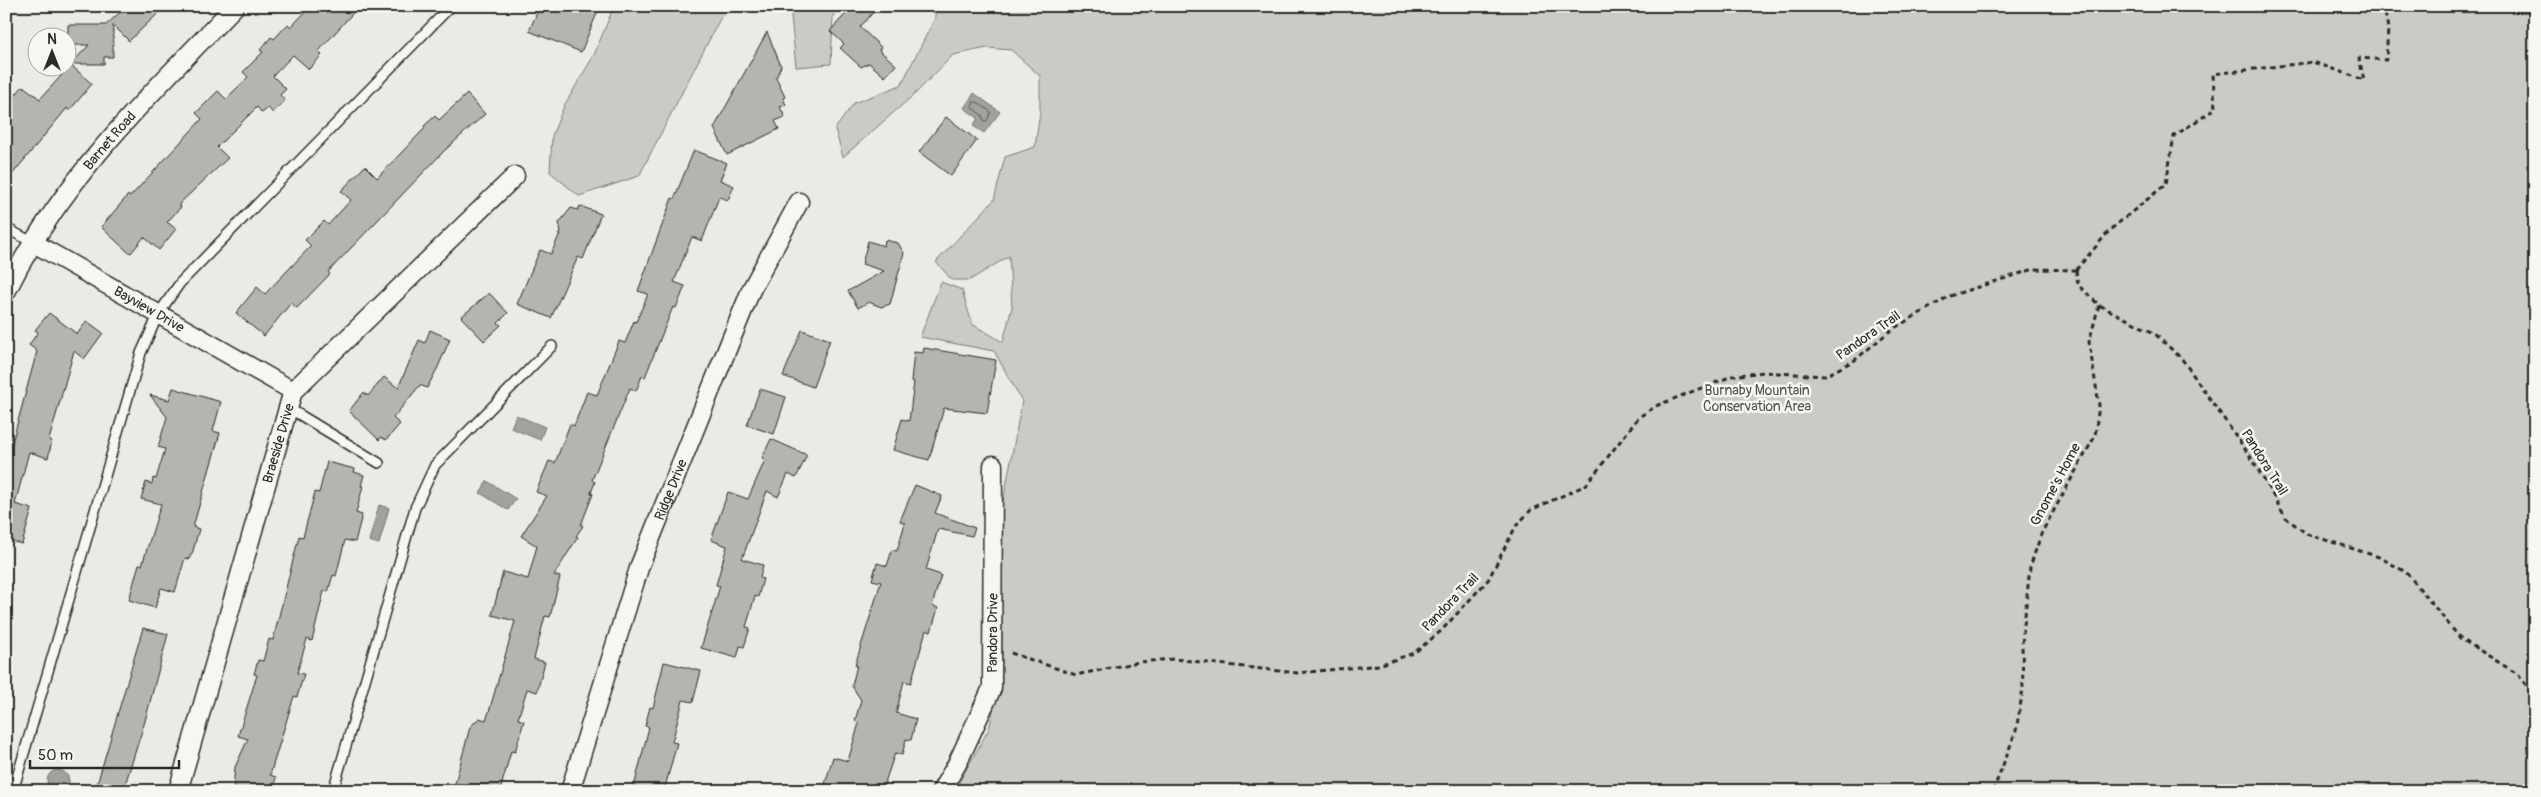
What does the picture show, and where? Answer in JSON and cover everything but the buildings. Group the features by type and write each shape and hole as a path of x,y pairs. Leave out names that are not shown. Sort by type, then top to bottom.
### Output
{"street":[{"name":"Barnet Road","path":"6,292 32,242 82,170 116,130 235,6"},
{"name":"Braeside Drive","path":"178,791 290,399 515,176"},
{"name":"Ridge Drive","path":"570,791 640,565 751,290 799,202"},
{"name":"Bayview Drive","path":"32,242 159,313 290,399"},
{"name":"Pandora Drive","path":"941,791 957,764 992,688 993,464"}],"lane":[{"path":"13,791 141,353 159,313 180,283 451,6"},
{"name":"Bayview Drive","path":"6,228 32,242"},
{"path":"333,791 415,508 435,464 552,346"},
{"path":"290,399 379,462"}],"path":[{"path":"2076,270 2110,230 2166,184 2174,136 2215,109 2214,74 2314,62 2364,80 2359,58 2386,60 2388,29 2384,6"},
{"path":"2420,6 2468,11 2478,6"},
{"name":"Pandora Trail","path":"991,646 1076,676 1139,662 1174,659 1298,673 1379,665 1414,653 1441,631 1488,580 1516,526 1531,510 1586,485 1639,417 1658,405 1732,376 1763,372 1825,376 1855,360 1892,330 1950,296 2034,269 2076,270 2078,285 2099,305 2154,333 2182,359 2250,456 2286,518 2306,534 2379,557 2406,572 2460,638 2519,675 2535,698"},
{"name":"Gnome's Home","path":"1993,791 2016,731 2023,689 2022,644 2030,567 2042,532 2095,436 2099,405 2089,342 2099,305"}],"green space":[{"path":"614,6 734,6 721,17 639,176 579,196 550,172 552,136 564,106 594,55"},
{"path":"790,6 844,6 833,15 831,64 796,67"},
{"name":"Burnaby Mountain Conservation Area","path":"935,6 2535,6 2535,791 954,791 989,729 1002,669 1001,513 1022,401 994,351 920,337 941,282 962,290 972,324 1003,342 1012,307 1009,256 970,280 952,280 936,262 994,200 1005,157 1035,147 1040,112 1040,76 1011,50 987,48 953,55 917,92 843,157 835,129 854,103 901,85 935,18"}],"water":[{"path":"974,93 1000,112 984,133 973,126 978,118 964,108"},
{"path":"516,415 545,427 540,440 511,428"},
{"path":"487,481 516,499 508,510 480,493"},
{"path":"379,505 389,508 379,544 369,541"},
{"path":"58,770 66,773 69,781 66,789 58,792 50,789 47,781 50,773"}]}
